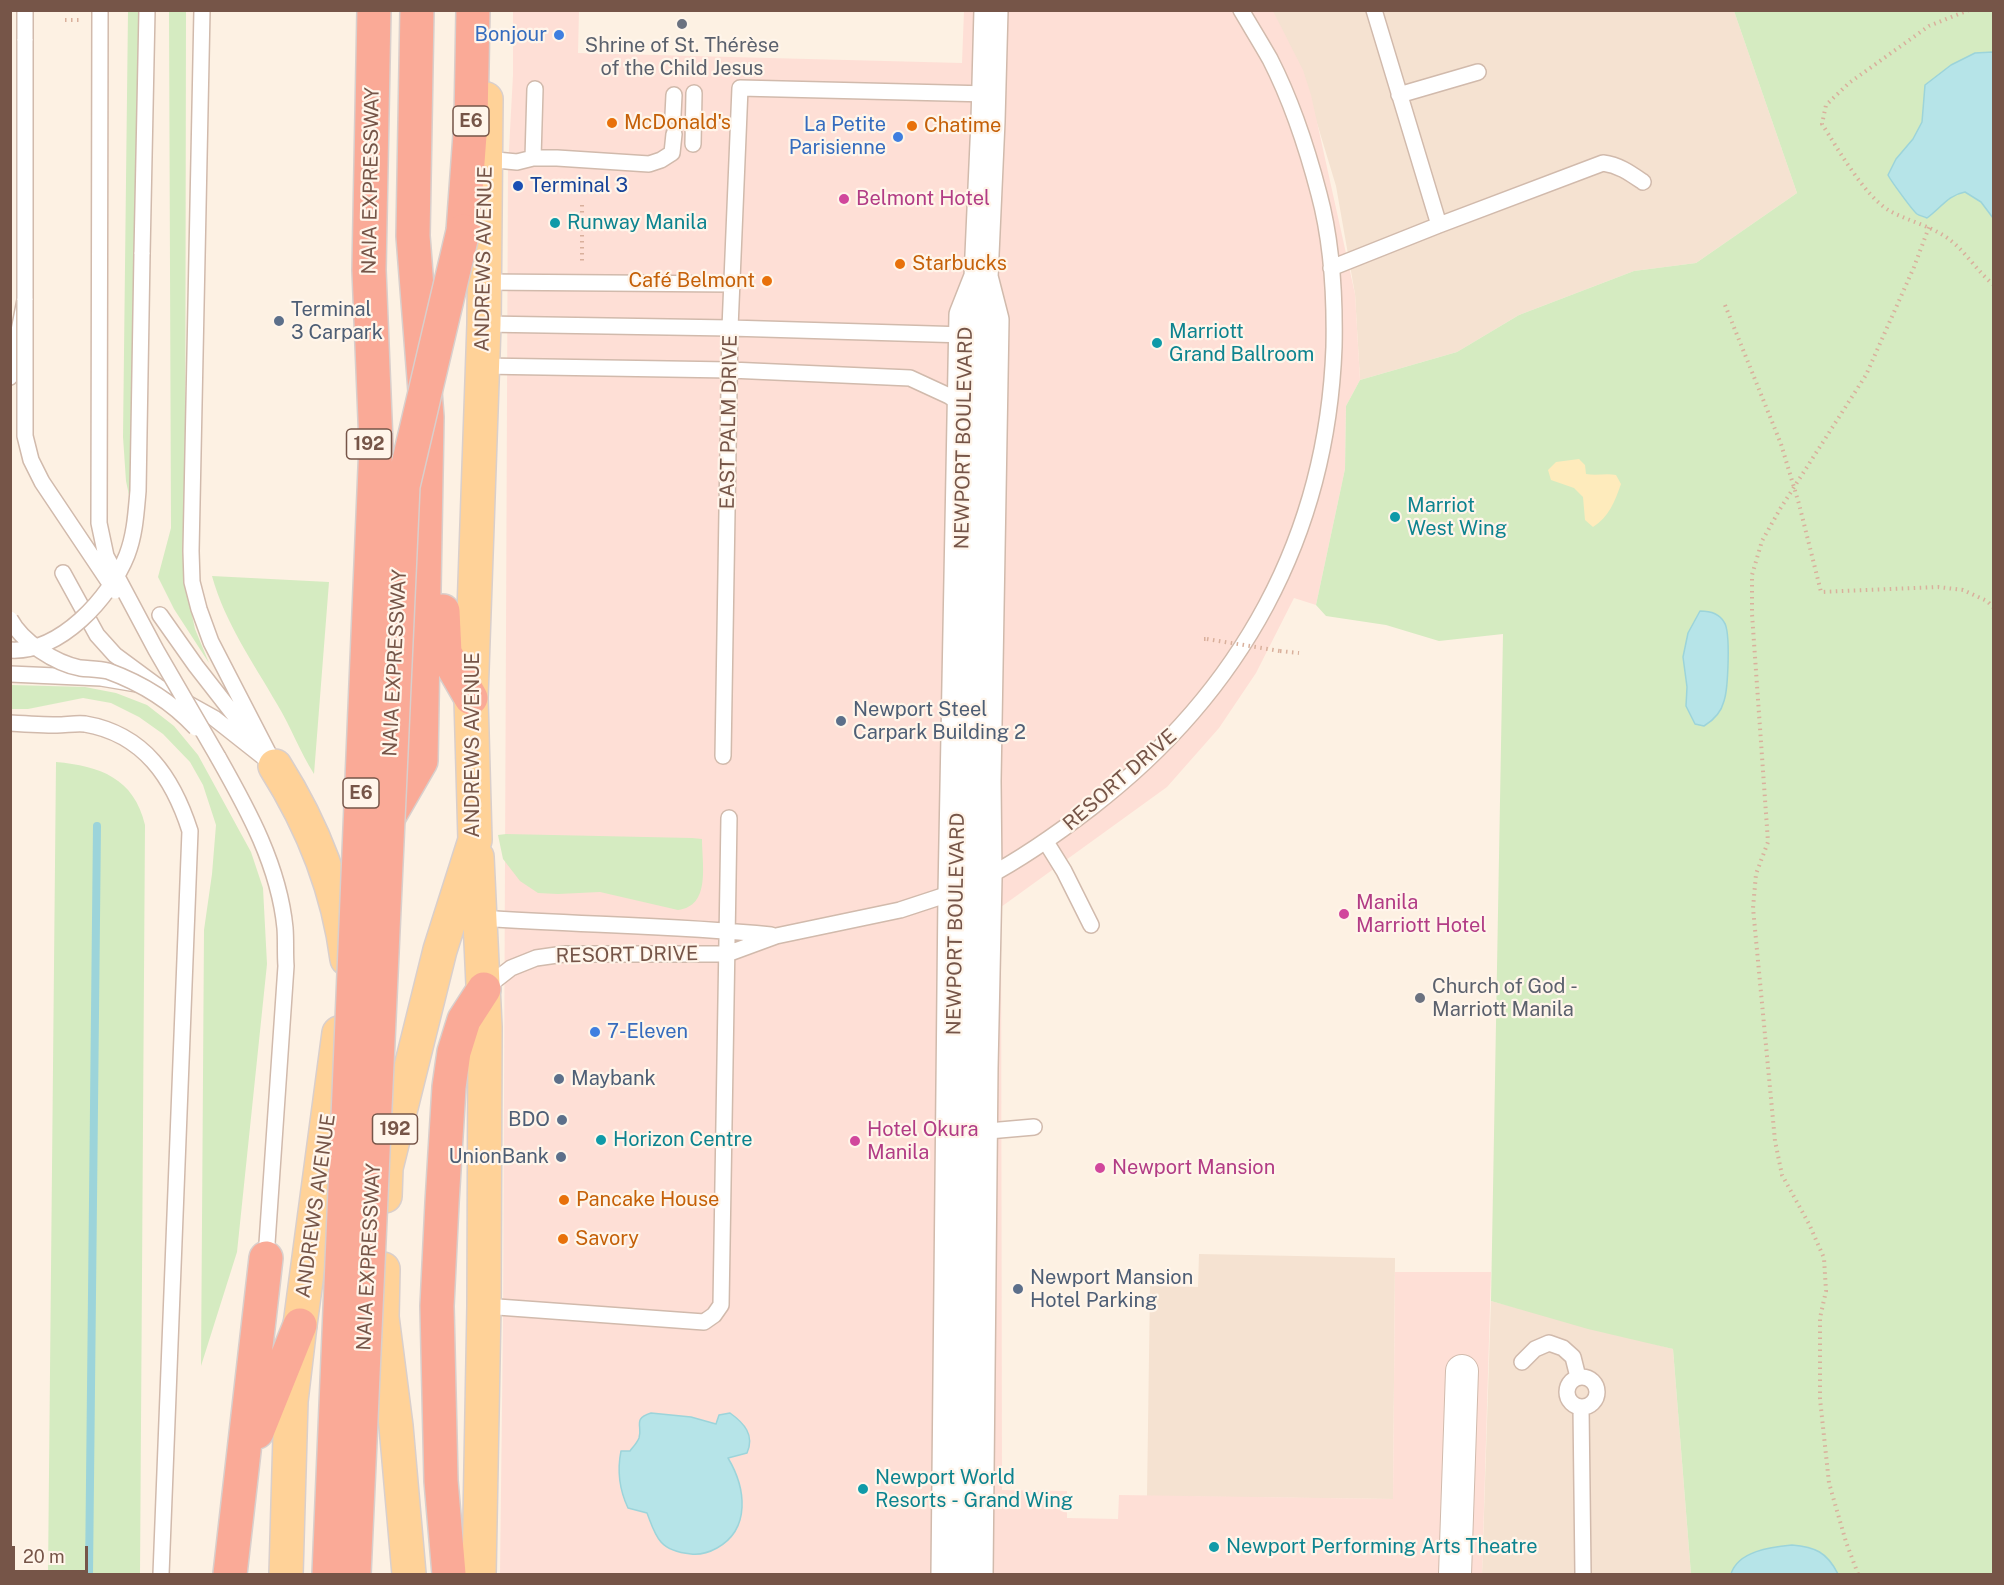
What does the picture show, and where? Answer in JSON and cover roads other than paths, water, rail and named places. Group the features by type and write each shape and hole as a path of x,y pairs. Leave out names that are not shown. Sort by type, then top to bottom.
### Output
{"highway":[{"name":"NAIA EXPRESSWAY","path":"329,1575 376,444 369,270 374,10"},
{"path":"353,878 422,761 427,417 417,10"},
{"path":"439,10 424,236 445,372 445,490 440,552 445,652 471,698"},
{"name":"NAIA EXPRESSWAY","path":"354,1575 403,486 463,231 471,121 473,10"},
{"path":"449,1575 441,1481 437,1306 449,1087 458,1036 464,1020 484,988"},
{"path":"230,1575 266,1258"},
{"path":"241,1472 300,1325"}],"main road":[{"name":"ANDREWS AVENUE","path":"286,1575 291,1401 348,966 385,10"},
{"name":"ANDREWS AVENUE","path":"409,1575 396,1426 382,1317 386,1168 440,950 475,840 471,698 484,324 488,10"},
{"path":"275,766 302,813 324,862 339,913 348,966"},
{"path":"475,840 481,918 485,1037 484,1306 479,1575"},
{"path":"266,1258 300,1325"}],"street":[{"name":"NEWPORT BOULEVARD","path":"967,1068 985,878 984,782 992,320 981,277 991,10"},
{"name":"NEWPORT BOULEVARD","path":"976,1575 966,1249 967,1068 955,893 966,315 981,277"},
{"name":"NEWPORT BOULEVARD","path":"948,1575 966,1249"},
{"path":"1455,1575 1462,1371"}],"lane":[{"path":"25,10 25,435 31,460 48,491 156,650"},
{"path":"100,10 99,523 106,556 263,840 276,881 285,927 286,966 266,1258"},
{"path":"10,650 42,646 59,638 94,606 111,584 127,554 135,526 138,491 147,10"},
{"path":"202,10 190,551 192,582 211,642 275,766"},
{"name":"RESORT DRIVE","path":"484,988 511,968 536,958 551,955 727,954 776,936 889,912 955,893 1027,855 1103,799 1106,786 1138,755 1159,751 1211,692 1266,605 1296,541 1313,488 1325,434 1333,379 1335,324 1331,268 1320,196 1299,126 1270,60 1241,10"},
{"path":"1374,10 1439,225"},
{"path":"1399,95 1478,72"},
{"name":"EAST PALM DRIVE","path":"723,756 730,328 740,88 989,93"},
{"path":"533,158 535,89"},
{"path":"693,144 694,93"},
{"path":"673,115 674,94"},
{"path":"486,159 517,162 533,158 649,164 672,153 674,134"},
{"path":"1331,268 1603,163 1623,168 1643,182"},
{"path":"483,282 732,284"},
{"path":"10,377 25,300"},
{"path":"484,324 966,335"},
{"path":"482,366 730,370 910,378 949,396 964,406"},
{"path":"63,573 97,635 115,655 160,688 214,718 275,766"},
{"path":"160,615 196,666 275,766"},
{"path":"10,618 22,635 32,644 78,667"},
{"path":"10,664 105,670 141,685 166,701 194,726 218,757"},
{"path":"10,674 101,678 160,688"},
{"path":"10,723 84,724 114,733 145,751 171,785 182,805 190,831 161,1575"},
{"path":"484,1306 704,1322 714,1316 722,1305 729,818"},
{"path":"1046,842 1064,871 1091,925"},
{"name":"RESORT DRIVE","path":"481,918 558,924 728,931 776,936"},
{"path":"967,1132 1034,1127"},
{"path":"1522,1362 1535,1349 1549,1343 1563,1348 1573,1357 1578,1377"},
{"path":"1578,1377 1588,1378 1597,1389 1594,1402 1581,1407 1571,1403 1567,1394 1569,1383 1578,1377"},
{"path":"1581,1407 1583,1575"}],"water":[{"path":"1993,52 1993,218 1981,202 1965,192 1949,199 1927,218 1919,215 1888,175 1896,159 1913,139 1922,122 1925,85 1951,65 1975,53"},
{"path":"1700,611 1719,616 1724,622 1728,636 1727,685 1723,705 1717,716 1704,726 1695,724 1686,706 1687,687 1683,657 1688,633"},
{"path":"651,1413 691,1417 716,1424 719,1415 730,1413 747,1430 750,1441 747,1453 728,1458 739,1482 742,1507 740,1519 736,1530 728,1540 711,1551 695,1554 671,1549 659,1539 647,1513 628,1508 620,1480 621,1451 630,1451 634,1446 640,1434 640,1420"},
{"path":"1792,1545 1820,1552 1829,1560 1838,1574 1731,1574 1735,1566 1748,1555 1765,1549"}],"waterway":[{"path":"89,1574 97,826"}],"place":[{"name":"Shrine of St. Thérèse of the Child Jesus","path":"682,24"},
{"name":"Bonjour","path":"559,35"},
{"name":"McDonald's","path":"612,123"},
{"name":"Chatime","path":"912,126"},
{"name":"La Petite Parisienne","path":"898,137"},
{"name":"Terminal 3","path":"518,186"},
{"name":"Belmont Hotel","path":"844,199"},
{"name":"Runway Manila","path":"555,223"},
{"name":"Starbucks","path":"900,264"},
{"name":"Café Belmont","path":"767,281"},
{"name":"Terminal 3 Carpark","path":"279,321"},
{"name":"Marriott Grand Ballroom","path":"1157,343"},
{"name":"Marriot West Wing","path":"1395,517"},
{"name":"Newport Steel Carpark Building 2","path":"841,721"},
{"name":"Manila Marriott Hotel","path":"1344,914"},
{"name":"Church of God - Marriott Manila","path":"1420,998"},
{"name":"7-Eleven","path":"595,1032"},
{"name":"Maybank","path":"559,1079"},
{"name":"BDO","path":"562,1120"},
{"name":"Horizon Centre","path":"601,1140"},
{"name":"Hotel Okura Manila","path":"855,1141"},
{"name":"UnionBank","path":"561,1157"},
{"name":"Newport Mansion","path":"1100,1168"},
{"name":"Pancake House","path":"564,1200"},
{"name":"Savory","path":"563,1239"},
{"name":"Newport Mansion Hotel Parking","path":"1018,1289"},
{"name":"Newport World Resorts - Grand Wing","path":"863,1489"},
{"name":"Newport Performing Arts Theatre","path":"1214,1547"}]}
